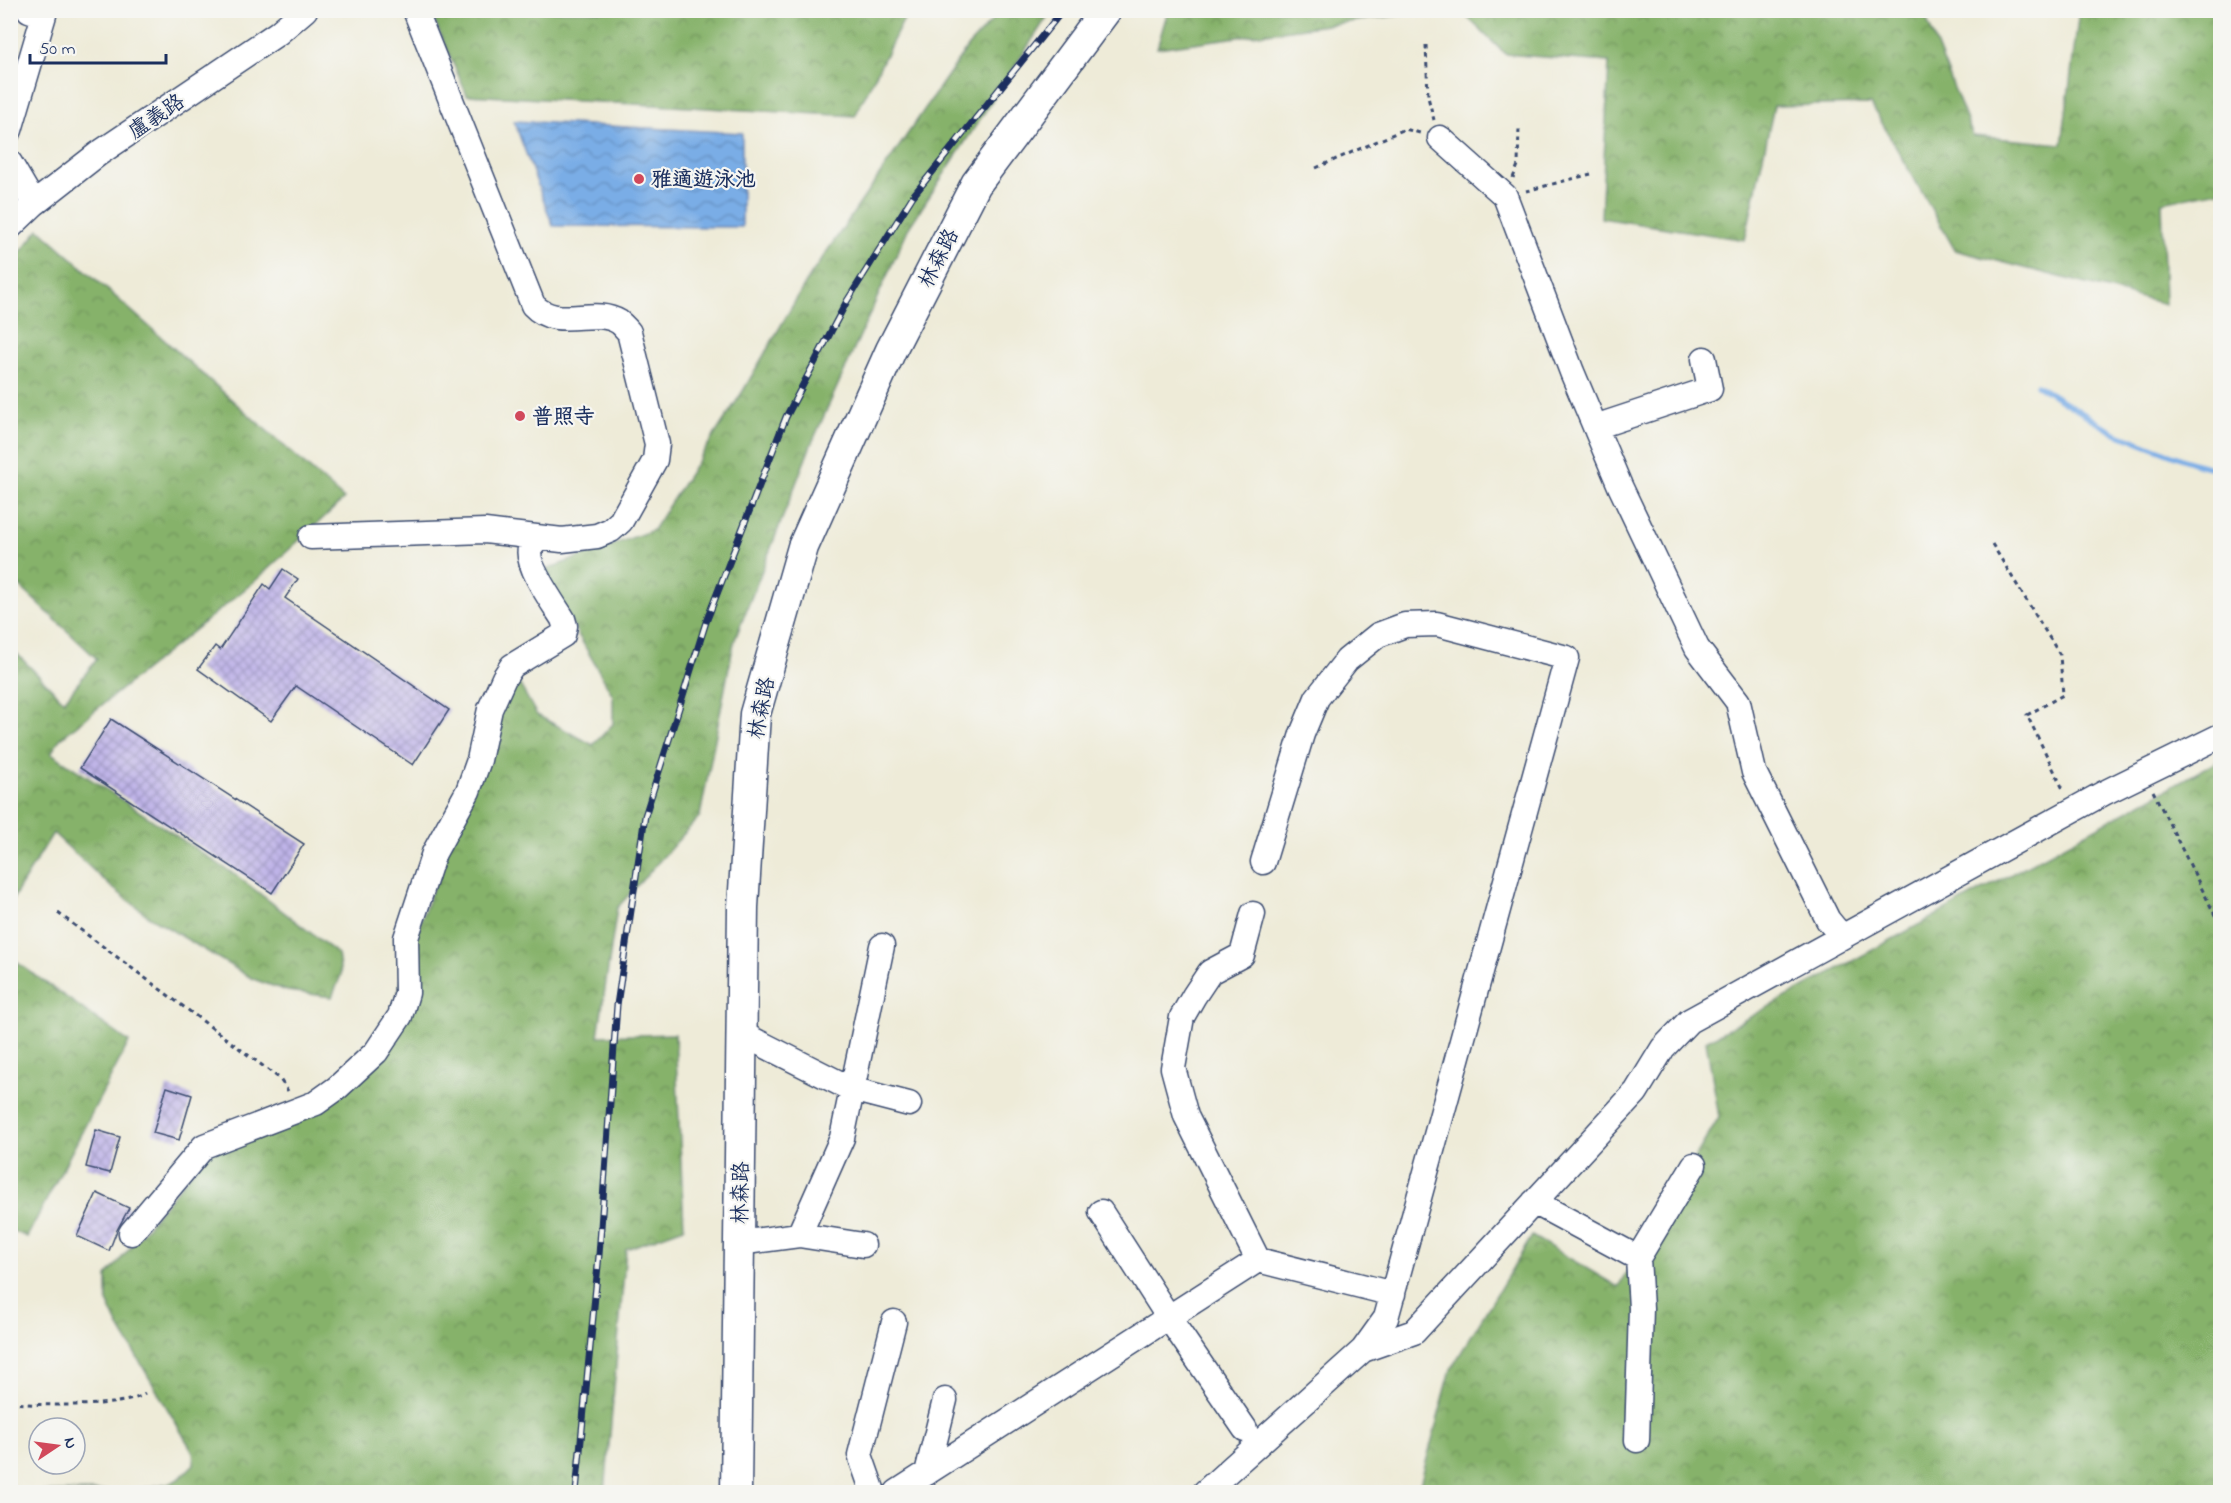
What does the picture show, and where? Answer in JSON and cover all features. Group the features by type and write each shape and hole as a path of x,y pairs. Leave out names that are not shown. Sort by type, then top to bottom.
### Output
{"main road":[{"name":"林森路","path":"736,1492 743,908 755,714 803,547 891,350 976,184 1106,10"}],"street":[{"path":"10,130 44,15 29,10"},
{"name":"盧義路","path":"10,227 34,204 98,154 278,33 305,10"},
{"path":"311,537 485,531 562,540 597,536 610,530 621,521 655,460 657,444 629,332 619,322 607,318 551,317 540,313 532,305 415,10"},
{"path":"1440,138 1505,196 1572,372 1620,486 1697,648 1738,702 1754,772 1828,920 1842,937"},
{"path":"10,163 34,204"},
{"path":"1595,427 1710,389 1704,359"},
{"path":"131,1233 204,1146 316,1102 376,1052 400,1016 407,993 406,938 434,853 468,791 479,760 490,709 512,666 562,635 565,626 529,556 530,548 540,538"},
{"path":"1205,1492 1363,1350 1386,1318 1567,658 1437,624 1405,625 1378,635 1347,660 1317,698 1302,734 1263,862"},
{"path":"1363,1350 1414,1332 1636,1092 1663,1048 1689,1021 2074,809 2220,736"},
{"path":"1253,914 1242,955 1210,972 1182,1017 1173,1068 1186,1116 1258,1260"},
{"path":"799,1235 842,1138 882,946"},
{"path":"742,1034 851,1089 909,1104"},
{"path":"1637,1440 1641,1308 1638,1258 1694,1165"},
{"path":"1534,1202 1638,1258"},
{"path":"1101,1212 1169,1318 1245,1429"},
{"path":"739,1243 799,1235 863,1245"},
{"path":"899,1492 1258,1260 1393,1294"},
{"path":"873,1492 860,1455 894,1322"},
{"path":"927,1473 945,1400"}],"path":[{"path":"1426,45 1428,97 1440,138"},
{"path":"1505,196 1518,165 1519,128"},
{"path":"1316,168 1406,129 1440,138"},
{"path":"1505,196 1591,174"},
{"path":"1992,544 2060,655 2062,695 2027,715 2074,809"},
{"path":"2145,773 2218,921 2220,920"},
{"path":"58,913 279,1078 297,1109"},
{"path":"10,1403 42,1405 98,1403 135,1400 145,1394"}],"green space":[{"path":"1168,10 1429,10 1429,11 1157,48"},
{"path":"430,11 908,11 855,116 467,95"},
{"path":"1001,11 1051,11 908,229 811,445 734,642 700,816 617,908 598,1036 675,1034 684,1228 626,1249 605,1492 11,1492 131,1491 173,1482 194,1464 193,1452 118,1325 107,1301 107,1276 208,1152 379,1057 414,939 498,712 516,678 537,715 593,745 613,724 613,696 542,571 653,530 743,391 808,279 968,46"},
{"path":"1461,11 1927,11 1925,15 1973,136 2062,144 2079,11 2220,11 2220,191 2162,202 2165,304 1955,250 1871,104 1774,106 1745,240 1601,218 1609,62 1505,54"},
{"path":"39,229 344,499 255,581 60,739 51,753 237,876 338,954 341,975 332,997 287,991 253,979 148,916 109,885 53,833 11,902 11,648 64,701 97,659 11,578 11,264"},
{"path":"2220,760 2220,1492 1418,1492 1451,1369 1532,1236 1618,1287 1719,1117 1706,1041"},
{"path":"11,953 18,963 129,1042 27,1237 11,1230"}],"water":[{"name":"雅適遊泳池","path":"514,121 742,133 742,227 553,226"}],"building":[{"path":"283,569 298,579 285,598 449,710 413,765 296,686 271,721 198,669 215,646 220,650 264,584 270,589"},
{"path":"111,719 304,844 272,893 80,768"},
{"path":"167,1087 192,1095 179,1140 153,1133"},
{"path":"96,1130 120,1137 110,1173 86,1167"},
{"path":"97,1193 129,1208 109,1251 77,1236"}],"waterway":[{"path":"2037,385 2113,432 2193,463 2220,470"}],"railway":[{"path":"576,1492 599,1255 617,1005 645,816 706,622 786,417 847,301 913,196 1063,10"}],"place":[{"name":"雅適遊泳池","path":"639,179"},
{"name":"普照寺","path":"520,416"}]}
